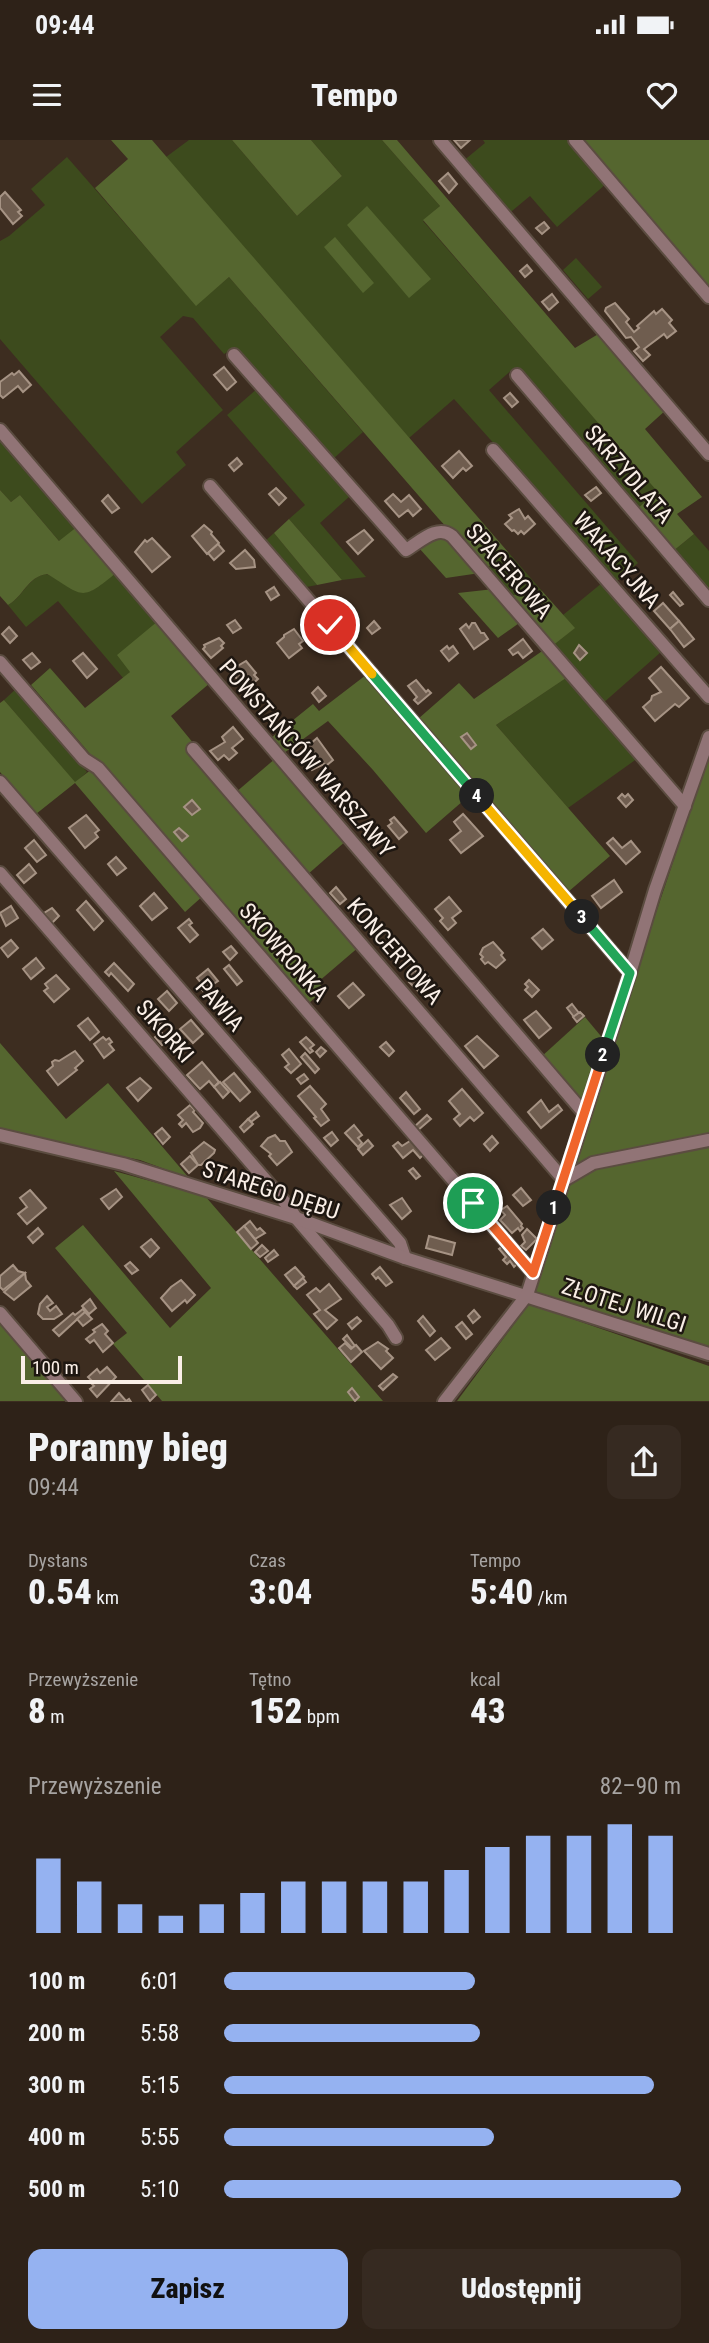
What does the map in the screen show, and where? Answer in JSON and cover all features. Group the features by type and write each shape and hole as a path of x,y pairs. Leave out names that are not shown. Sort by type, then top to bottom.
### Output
{"street":[{"path":"440,140 709,454"},
{"path":"575,140 709,296"},
{"name":"SPACEROWA","path":"234,355 406,550 437,532 446,532 452,536 685,806"},
{"name":"SKRZYDLATA","path":"517,375 709,600"},
{"name":"POWSTAŃCÓW WARSZAWY","path":"0,430 584,1113"},
{"name":"WAKACYJNA","path":"493,450 709,697"},
{"path":"210,486 630,973"},
{"name":"SKOWRONKA","path":"0,662 84,759 98,768 533,1273"},
{"path":"443,1402 527,1295 654,890 709,737"},
{"name":"KONCERTOWA","path":"193,749 564,1180"},
{"name":"PAWIA","path":"0,782 400,1243 405,1258"},
{"name":"SIKORKI","path":"0,873 271,1186 396,1338"},
{"name":"STAREGO DĘBU","path":"0,1135 123,1164 296,1218 405,1258 527,1295"},
{"path":"564,1180 593,1164 709,1140"},
{"name":"ZŁOTEJ WILGI","path":"527,1295 709,1354"},
{"path":"0,1313 76,1402"}],"green space":[{"path":"111,140 152,140 508,552 485,569 229,277 196,306 95,188 128,159"},
{"path":"189,140 232,140 297,216 342,176 311,140 382,140 440,206 423,221 658,491 636,510 514,368 489,390 638,563 617,581 454,399 409,438 166,157"},
{"path":"232,140 311,140 342,176 297,216"},
{"path":"382,140 397,140 575,348 600,333 667,409 645,429 702,497 677,514 694,534 672,552 636,510 657,491 423,220 440,206"},
{"path":"483,140 571,140 607,183 557,227 530,196 507,215 462,162 485,143"},
{"path":"581,140 709,140 709,288"},
{"path":"67,157 196,305 229,277 363,432 332,460 233,349 224,354 193,318 183,316 160,337 223,410 176,452 186,465 142,504 0,339 0,241 45,205 31,189"},
{"path":"367,206 431,279 409,298 347,225"},
{"path":"335,237 374,283 363,293 324,247"},
{"path":"576,258 602,287 588,299 563,270"},
{"path":"257,389 350,496 320,523 366,577 342,580 289,519 305,505 227,415"},
{"path":"0,435 78,526 60,542 20,495 11,502 0,490"},
{"path":"0,490 11,502 20,495 59,541 78,526 117,572 96,588 82,593 47,574 40,576 8,605 0,596"},
{"path":"289,519 342,580 317,585 274,533"},
{"path":"274,533 317,585 301,588 263,543"},
{"path":"694,534 709,551 709,588 703,590 672,552"},
{"path":"437,535 448,537 480,573 446,578 419,548"},
{"path":"508,552 542,591 508,596 485,569"},
{"path":"117,572 158,621 124,679 58,601 26,627 8,605 34,579 46,574 91,591"},
{"path":"602,583 661,652 602,704 551,647 574,628 563,615"},
{"path":"494,589 522,621 498,638 458,593"},
{"path":"542,591 575,628 551,647 508,596"},
{"path":"158,621 210,683 171,716 360,946 318,982 324,989 306,1006 31,685 50,668 85,708 130,672 117,655"},
{"path":"545,649 569,676 496,725 610,856 568,892 418,719 459,683 474,699"},
{"path":"366,675 471,794 426,833 328,721 284,753 271,738 313,704 319,711"},
{"path":"567,677 638,758 568,808 496,725"},
{"path":"17,688 87,772 75,783 4,700"},
{"path":"4,700 75,782 92,769 204,895 185,912 75,783 36,814 0,772 0,703"},
{"path":"709,755 709,1349 534,1293 590,1109"},
{"path":"276,758 347,840 307,875 235,793"},
{"path":"585,1017 605,1041 583,1108 541,1057"},
{"path":"0,1043 66,1119 108,1083 189,1178 140,1160 0,1129"},
{"path":"114,1171 205,1196 383,1401 162,1401 113,1344 127,1333 55,1248 83,1225 170,1328 211,1288"},
{"path":"529,1304 709,1366 709,1401 457,1401"},
{"path":"0,1324 66,1401 0,1401"}],"building":[{"path":"454,140 470,140 461,148"},
{"path":"448,173 457,184 449,193 439,181"},
{"path":"5,192 21,210 18,212 22,216 13,224 0,208 0,197"},
{"path":"544,222 549,228 542,234 536,228"},
{"path":"527,265 532,271 525,277 520,271"},
{"path":"552,294 558,302 549,310 542,302"},
{"path":"615,303 629,319 626,322 634,332 654,311 656,314 662,309 672,320 669,323 676,331 667,338 664,334 644,349 650,355 643,361 634,351 639,347 631,337 626,338 605,311"},
{"path":"224,367 236,382 227,390 214,375"},
{"path":"19,371 31,385 23,392 18,386 3,398 0,395 0,382"},
{"path":"510,393 518,402 512,407 504,398"},
{"path":"459,451 472,466 466,471 463,468 453,478 442,466"},
{"path":"237,458 242,464 234,471 229,465"},
{"path":"596,487 601,493 591,501 585,495"},
{"path":"276,488 286,498 279,505 269,494"},
{"path":"393,494 401,502 409,495 421,509 413,516 408,510 399,517 385,501"},
{"path":"108,495 119,508 112,513 102,501"},
{"path":"519,509 525,519 528,516 535,524 524,534 521,531 518,534 512,531 505,524 512,518 509,515"},
{"path":"204,525 219,543 207,554 192,536"},
{"path":"364,530 373,540 358,554 347,542"},
{"path":"152,538 170,557 152,572 135,552 145,540 147,542"},
{"path":"218,544 224,551 214,560 208,553"},
{"path":"245,550 254,560 255,567 236,569 230,563"},
{"path":"274,587 279,595 271,600 266,592"},
{"path":"673,592 683,604 680,606 670,595"},
{"path":"663,603 679,621 670,629 654,611"},
{"path":"235,620 241,628 233,633 227,625"},
{"path":"374,621 380,628 372,634 367,628"},
{"path":"679,621 694,639 684,647 670,629"},
{"path":"475,623 488,639 474,649 460,629 466,624 469,628"},
{"path":"9,627 17,636 10,643 2,634"},
{"path":"294,629 303,641 299,644 302,648 289,658 277,643"},
{"path":"219,638 224,643 221,646 223,648 211,658 203,649 204,645"},
{"path":"523,639 532,651 523,658 518,652 513,655 509,650"},
{"path":"579,645 587,653 580,660 574,653"},
{"path":"447,646 449,649 453,646 458,653 449,661 441,651"},
{"path":"32,653 40,662 31,669 23,660"},
{"path":"83,653 97,669 87,678 73,661"},
{"path":"246,661 258,679 249,687 240,680 238,682 234,673 236,667"},
{"path":"661,667 689,698 679,707 675,704 655,721 643,707 652,696 661,692 649,678"},
{"path":"416,680 426,692 428,690 431,693 418,704 414,700 417,697 408,686"},
{"path":"318,687 326,696 319,702 312,693"},
{"path":"233,727 243,739 232,748 237,753 229,760 224,755 218,760 210,751 225,742 222,737"},
{"path":"467,733 476,745 471,749 461,737"},
{"path":"317,738 333,760 326,766 324,764 312,770 300,753"},
{"path":"622,794 625,797 628,794 633,800 626,807 618,798"},
{"path":"192,800 200,809 192,815 184,807"},
{"path":"463,814 483,836 461,853 450,840 461,831 454,822"},
{"path":"86,815 99,830 95,833 98,837 85,848 69,828"},
{"path":"394,817 407,832 399,839 388,826"},
{"path":"179,828 188,836 182,841 174,832"},
{"path":"613,838 622,848 631,841 640,852 626,864 607,843"},
{"path":"34,840 46,855 37,862 25,848"},
{"path":"116,857 126,868 117,875 108,864"},
{"path":"29,864 36,873 24,883 17,875"},
{"path":"614,880 622,892 601,908 592,896"},
{"path":"336,887 346,899 340,904 330,893"},
{"path":"154,893 167,908 152,920 140,906"},
{"path":"449,897 461,911 452,918 456,923 448,930 435,909"},
{"path":"86,901 103,921 94,930 77,910"},
{"path":"11,906 18,918 6,926 0,913"},
{"path":"52,908 59,916 52,923 44,913"},
{"path":"250,911 256,917 251,923 245,917"},
{"path":"189,919 192,923 189,925 198,935 190,942 178,928"},
{"path":"543,929 553,940 542,949 532,938"},
{"path":"11,940 18,948 8,957 1,948"},
{"path":"493,942 503,953 501,955 505,960 496,968 488,962 485,964 480,954 483,948"},
{"path":"231,946 237,953 230,960 223,952"},
{"path":"36,958 44,968 31,979 23,969"},
{"path":"114,963 134,984 128,991 111,973 109,976 105,972"},
{"path":"229,965 242,981 237,985 224,969"},
{"path":"208,969 218,981 203,991 197,978"},
{"path":"415,970 418,974 423,970 431,980 418,991 409,982 412,979 409,975"},
{"path":"56,975 69,989 54,1002 44,991 48,988 45,984"},
{"path":"529,980 539,990 532,997 525,990 528,987 525,984"},
{"path":"353,983 364,995 349,1008 338,996"},
{"path":"167,991 177,1003 169,1011 158,999"},
{"path":"572,1004 579,1013 574,1017 567,1008"},
{"path":"536,1011 551,1028 539,1038 524,1020"},
{"path":"580,1012 584,1016 577,1022 573,1017"},
{"path":"155,1014 162,1022 155,1029 147,1020"},
{"path":"88,1018 99,1032 90,1040 78,1026"},
{"path":"191,1020 203,1034 193,1043 180,1029"},
{"path":"161,1032 168,1040 162,1045 155,1037"},
{"path":"477,1036 498,1056 484,1068 465,1046"},
{"path":"103,1037 106,1040 109,1038 112,1042 109,1044 114,1050 104,1058 94,1044"},
{"path":"306,1037 314,1045 310,1048 313,1051 310,1053 300,1042"},
{"path":"386,1042 394,1051 389,1056 380,1047"},
{"path":"321,1047 326,1051 320,1057 316,1052"},
{"path":"289,1049 301,1064 291,1073 285,1067 289,1064 282,1055"},
{"path":"75,1051 83,1061 75,1068 77,1070 58,1085 47,1071 53,1066 52,1062 59,1061"},
{"path":"305,1053 319,1069 315,1073 301,1057"},
{"path":"202,1062 219,1082 214,1087 209,1081 200,1089 187,1075"},
{"path":"234,1073 250,1092 240,1101 223,1082"},
{"path":"304,1074 308,1079 301,1084 297,1079"},
{"path":"140,1078 151,1088 138,1101 127,1088"},
{"path":"220,1082 229,1092 223,1098 214,1087"},
{"path":"310,1086 326,1104 321,1109 329,1120 321,1126 298,1096"},
{"path":"462,1089 483,1113 474,1121 470,1117 460,1126 454,1119 460,1114 449,1101"},
{"path":"406,1092 420,1109 414,1114 400,1098"},
{"path":"541,1100 549,1112 558,1105 562,1110 541,1128 528,1112"},
{"path":"190,1105 203,1123 193,1132 186,1123 182,1127 179,1124 183,1120 178,1115"},
{"path":"256,1112 259,1116 251,1122 248,1119"},
{"path":"427,1115 431,1119 417,1131 414,1127"},
{"path":"248,1119 253,1124 244,1132 240,1127"},
{"path":"354,1125 362,1135 358,1138 362,1143 358,1147 345,1133"},
{"path":"162,1128 170,1137 163,1144 155,1134"},
{"path":"332,1132 338,1140 331,1146 324,1138"},
{"path":"275,1135 280,1141 285,1141 292,1152 277,1165 269,1156 271,1154 261,1146"},
{"path":"492,1136 498,1143 490,1151 484,1144"},
{"path":"413,1139 425,1153 420,1158 413,1150 403,1158 393,1146 398,1142 402,1146"},
{"path":"368,1140 373,1146 363,1155 358,1149"},
{"path":"204,1142 215,1150 198,1165 191,1153"},
{"path":"190,1156 198,1165 189,1173 181,1164"},
{"path":"413,1168 420,1176 416,1179 409,1171"},
{"path":"521,1188 531,1200 523,1206 513,1195"},
{"path":"116,1189 122,1197 109,1209 101,1199"},
{"path":"30,1190 46,1208 27,1224 18,1214 27,1207 20,1198"},
{"path":"402,1198 411,1211 402,1219 390,1205"},
{"path":"462,1201 471,1212 461,1220 452,1210"},
{"path":"507,1206 522,1224 520,1231 518,1228 512,1233 500,1220 505,1215 501,1210"},
{"path":"250,1221 257,1230 260,1228 265,1233 255,1239 244,1226"},
{"path":"244,1226 258,1243 251,1249 237,1232"},
{"path":"38,1228 43,1234 33,1243 28,1237"},
{"path":"527,1229 537,1239 526,1250 521,1246 525,1242 522,1235"},
{"path":"429,1236 455,1243 452,1255 426,1248"},
{"path":"151,1239 159,1248 150,1257 141,1247"},
{"path":"262,1245 268,1251 260,1257 255,1252"},
{"path":"504,1245 519,1262 514,1267 510,1261 507,1264 503,1260 506,1257 499,1249"},
{"path":"274,1250 278,1255 268,1262 265,1258"},
{"path":"130,1262 138,1270 132,1274 125,1266"},
{"path":"13,1265 18,1271 25,1273 3,1290 0,1287 0,1276"},
{"path":"295,1267 304,1277 294,1286 285,1275"},
{"path":"380,1267 392,1282 386,1286 372,1274"},
{"path":"25,1273 31,1286 14,1300 4,1292"},
{"path":"303,1278 306,1282 297,1289 294,1286"},
{"path":"181,1280 195,1295 172,1311 161,1298"},
{"path":"329,1284 341,1299 325,1310 337,1320 327,1329 314,1314 320,1310 307,1295 316,1288 320,1292"},
{"path":"47,1296 53,1303 47,1307 50,1311 56,1306 62,1314 54,1319 43,1319 38,1314 40,1304"},
{"path":"90,1299 96,1308 89,1314 82,1306"},
{"path":"83,1309 85,1312 59,1336 53,1330 73,1313 75,1315"},
{"path":"474,1310 480,1317 473,1323 468,1316"},
{"path":"85,1312 92,1319 83,1326 77,1319"},
{"path":"423,1316 435,1331 430,1336 418,1321"},
{"path":"357,1317 361,1321 352,1329 348,1324"},
{"path":"462,1322 472,1334 466,1339 456,1327"},
{"path":"102,1324 108,1331 105,1334 113,1343 103,1352 94,1340 90,1343 86,1339"},
{"path":"347,1335 355,1346 352,1348 343,1339"},
{"path":"441,1338 450,1348 435,1360 426,1350"},
{"path":"378,1342 388,1349 386,1351 393,1358 381,1369 364,1351"},
{"path":"345,1343 351,1349 356,1345 362,1352 351,1362 339,1348"},
{"path":"107,1367 116,1377 97,1397 90,1389 94,1386 88,1383 91,1380 88,1377 97,1369 100,1373"},
{"path":"393,1374 397,1377 383,1390 379,1386"},
{"path":"148,1385 156,1395 150,1401 142,1390"},
{"path":"352,1388 359,1397 355,1401 348,1392"},
{"path":"119,1393 126,1401 129,1399 131,1402 111,1402"}],"route":[{"path":"330,625 630,973 533,1273 473,1203"}]}
